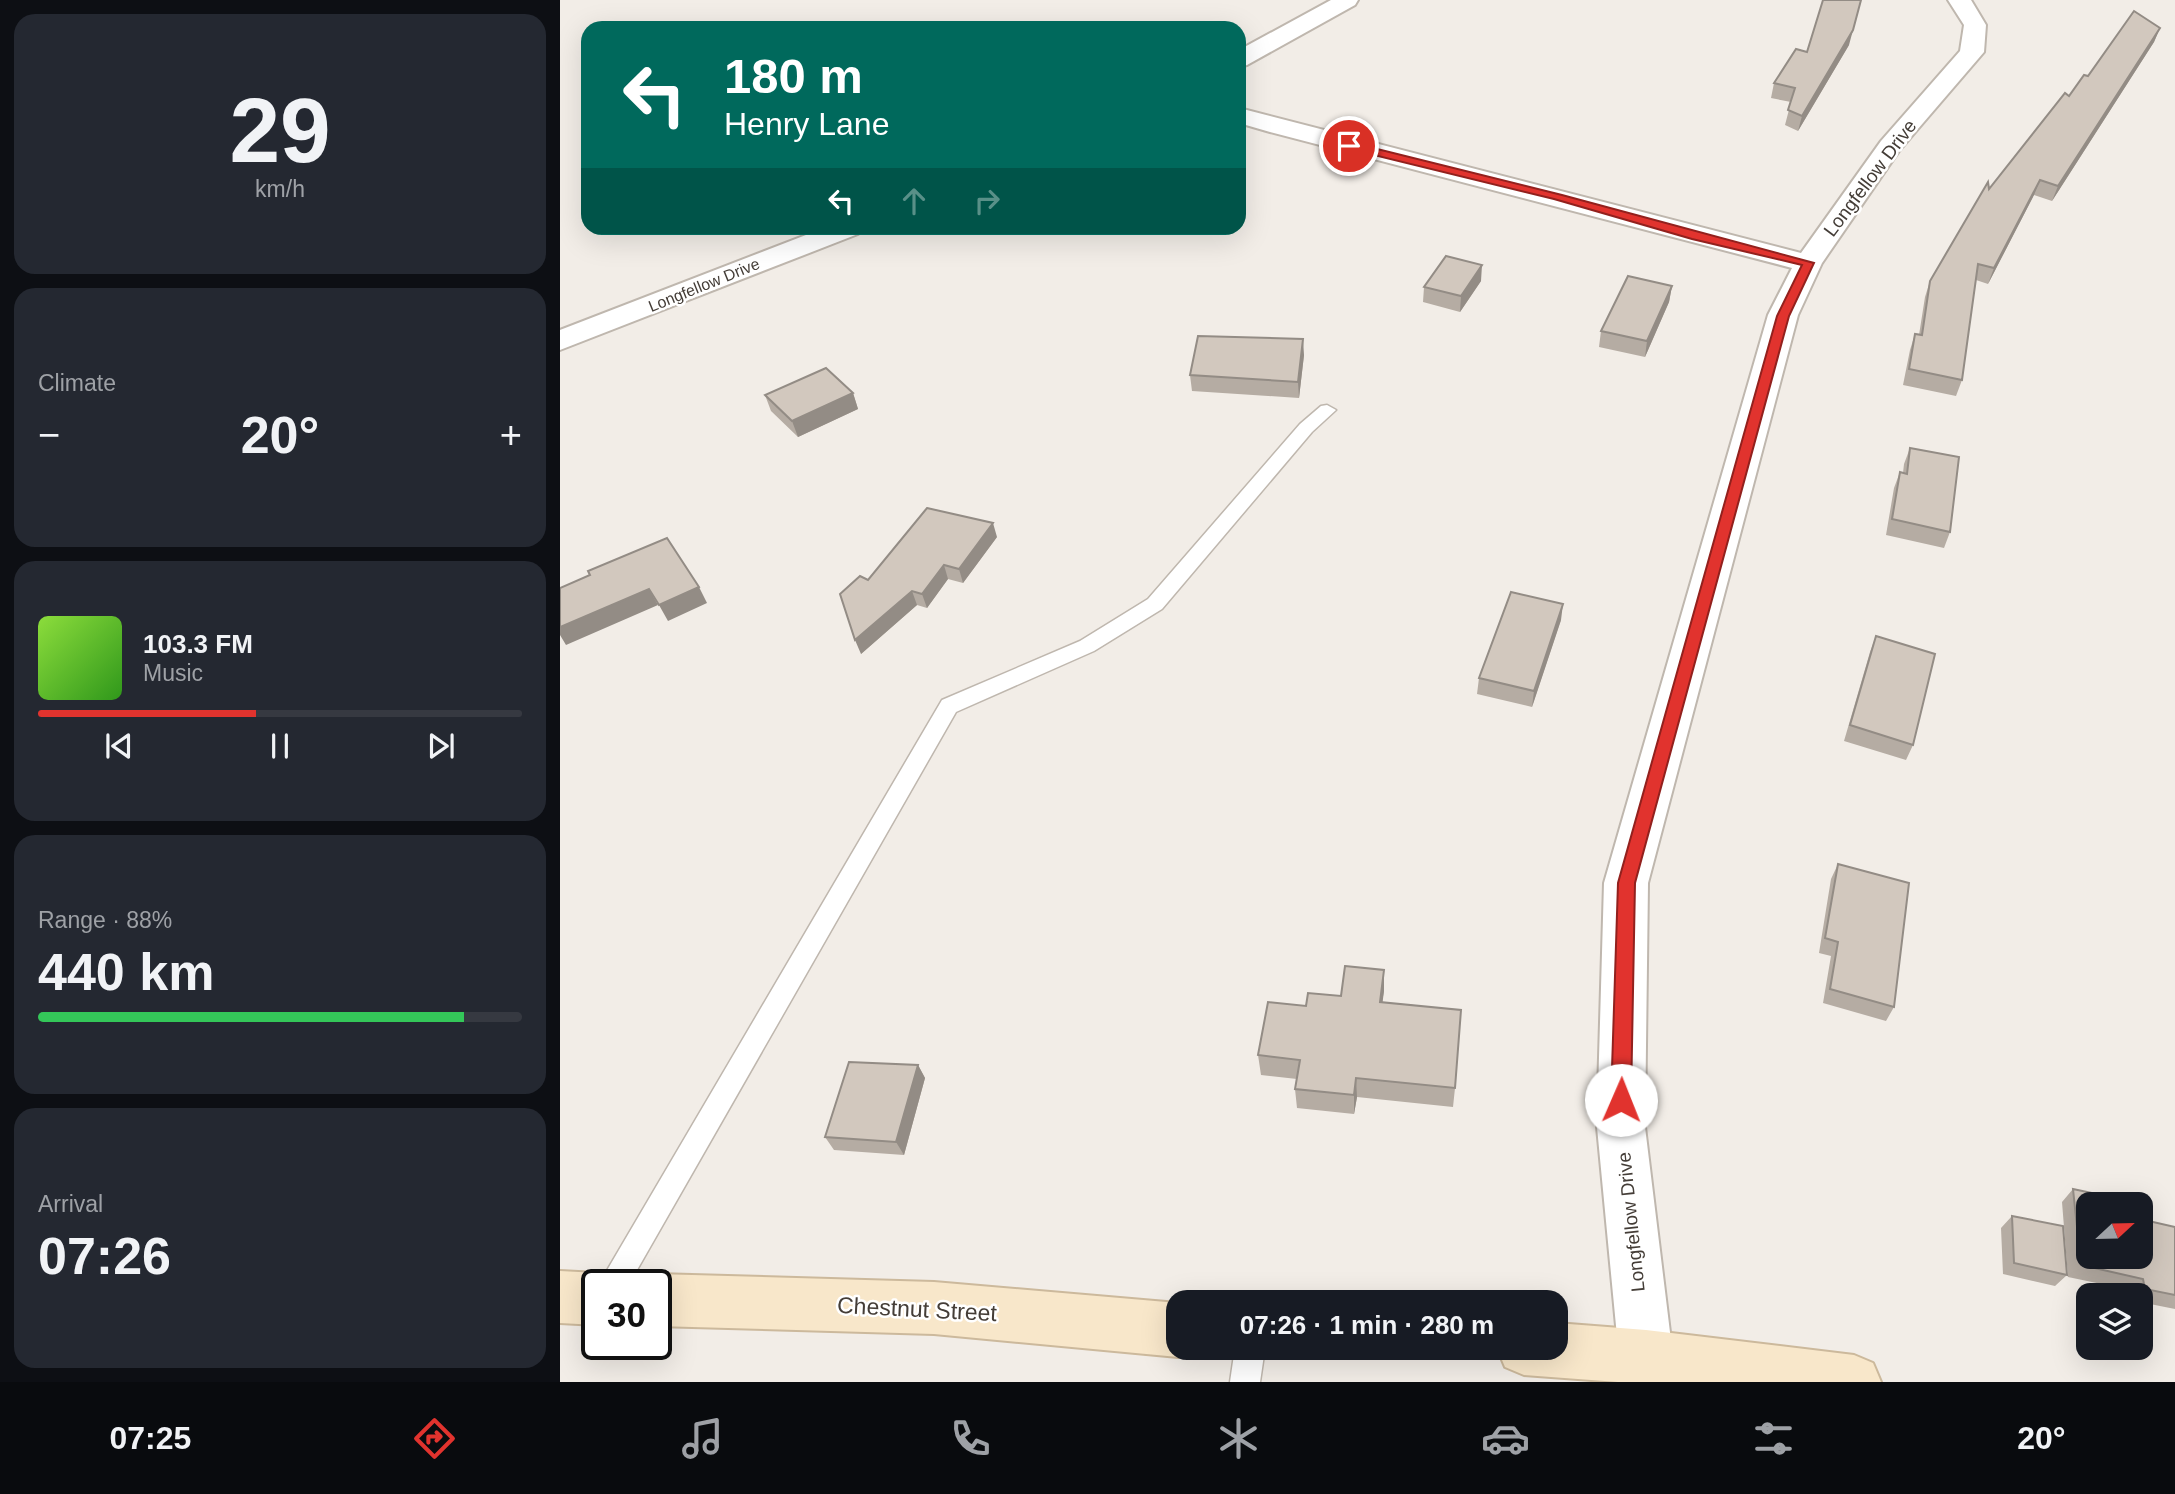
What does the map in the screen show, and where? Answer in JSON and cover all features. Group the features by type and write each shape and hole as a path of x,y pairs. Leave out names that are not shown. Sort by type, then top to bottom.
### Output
{"main road":[{"path":"560,1297 581,1298"},
{"name":"Chestnut Street","path":"672,1300 934,1308 1166,1328"},
{"path":"1568,1351 1646,1357 1854,1382"}],"street":[{"path":"1246,56 1347,0"},
{"name":"Longfellow Drive","path":"1646,1357 1621,1127 1626,883 1783,316 1808,263 1890,146 1972,52 1975,25 1959,0"},
{"path":"1246,117 1297,133 1558,197 1696,237 1808,263"},
{"name":"Longfellow Drive","path":"560,341 830,235"}],"lane":[{"path":"622,1269 949,706 1087,646 1155,604 1306,428 1327,410"},
{"path":"1245,1382 1248,1360"}],"building":[{"path":"1823,0 1861,0 1853,30 1802,116 1788,110 1795,88 1774,83 1796,49 1807,52"},
{"path":"2134,11 2160,28 2058,186 2040,180 1994,268 1978,264 1962,380 1909,369 1915,334 1922,335 1930,281 1988,182 1989,189 2065,93 2069,96 2084,75 2088,76"},
{"path":"1446,256 1482,265 1461,296 1424,287"},
{"path":"1628,276 1672,286 1647,341 1601,331"},
{"path":"1198,336 1303,339 1298,382 1190,375"},
{"path":"826,368 853,393 792,421 765,395"},
{"path":"1910,448 1959,457 1950,532 1892,519 1900,472 1907,474"},
{"path":"927,508 993,523 959,569 944,565 922,594 912,591 855,640 840,594 860,576 868,580"},
{"path":"667,538 699,587 659,605 649,589 560,627 560,588 590,575 588,571"},
{"path":"1511,592 1563,604 1534,691 1479,678"},
{"path":"1876,636 1935,654 1913,745 1850,725"},
{"path":"1838,864 1909,883 1894,1007 1830,989 1838,942 1825,938"},
{"path":"1345,966 1384,970 1380,1002 1461,1010 1455,1088 1356,1078 1354,1095 1295,1089 1300,1060 1258,1055 1268,1002 1306,1006 1308,993 1341,996"},
{"path":"849,1062 918,1065 896,1142 825,1137"},
{"path":"2073,1189 2087,1192 2076,1192 2076,1218"},
{"path":"2012,1216 2063,1226 2067,1275 2014,1263"},
{"path":"2153,1222 2175,1227 2175,1295 2153,1291 2153,1283 2144,1283 2143,1279 2099,1269 2153,1269"}],"route":[{"path":"1349,146 1558,197 1696,237 1808,263 1783,316 1626,883 1621,1100"}]}
